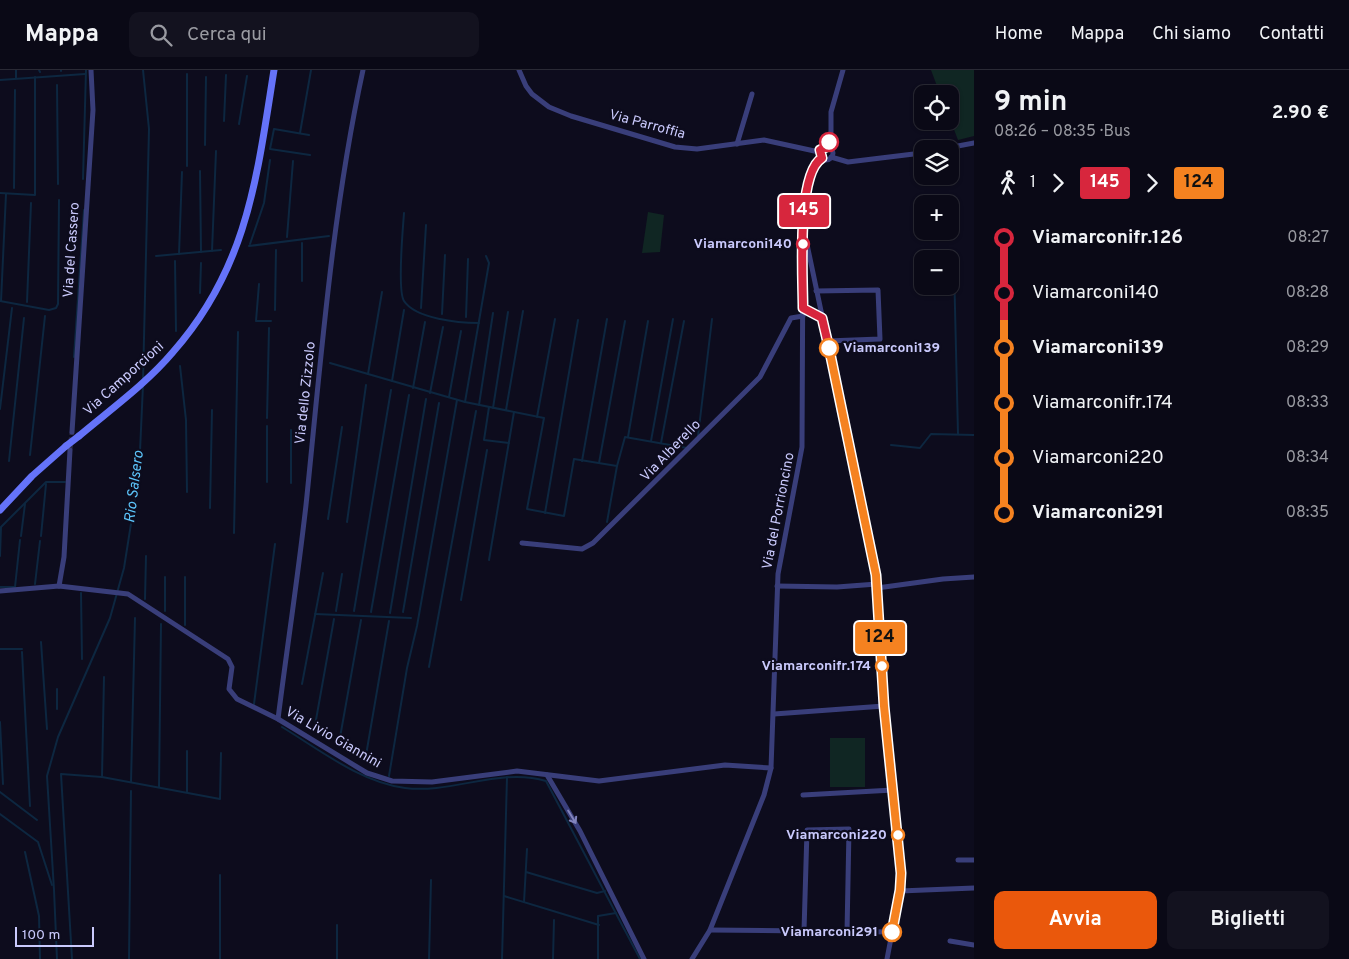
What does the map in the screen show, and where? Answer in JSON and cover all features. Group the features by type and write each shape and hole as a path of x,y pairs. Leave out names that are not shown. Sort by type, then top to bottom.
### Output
{"main road":[{"name":"Via Camporcioni","path":"0,510 32,476 68,448 79,436 155,371 198,320 224,277 240,238 252,200 274,70"}],"street":[{"name":"Via del Cassero","path":"72,432 92,120 91,70"},
{"name":"Via dello Zizzolo","path":"278,719 305,508 334,234 349,137 363,70"},
{"name":"Via Parroffia","path":"519,70 532,94 549,107 571,116 675,147 697,149 773,141 819,152"},
{"path":"828,146 831,132 831,112 843,70"},
{"path":"737,144 752,94"},
{"path":"959,146 974,143"},
{"path":"822,158 819,152 823,146 828,146"},
{"path":"828,146 832,151 831,157"},
{"path":"887,959 900,890 900,855 884,706 877,586 870,544 804,230 804,210 807,188 816,163 822,158 827,159 831,157 848,162 914,154"},
{"name":"Via del Porrioncino","path":"692,959 710,930 764,796 771,768 777,586 781,550 800,467 802,447 804,230"},
{"path":"803,283 809,279 815,285"},
{"path":"816,291 878,290 880,339 827,340"},
{"path":"803,317 820,307"},
{"path":"803,308 822,318"},
{"name":"Via Alberello","path":"522,543 582,549 593,543 760,377 791,318 803,317"},
{"path":"59,586 64,557 68,448"},
{"path":"777,586 877,586 974,577"},
{"name":"Via Livio Giannini","path":"0,592 59,586 124,593 138,600 228,659 232,667 230,689 232,695 237,700 278,719 367,773 392,781 432,782 507,771 599,781 725,765 771,768"},
{"path":"774,714 884,706"},
{"path":"547,775 580,831 644,959"},
{"path":"803,795 893,790"},
{"path":"804,931 807,830 849,829 847,932"},
{"path":"958,860 974,860"},
{"path":"900,890 974,888"},
{"path":"710,930 892,932"},
{"path":"950,941 974,945"}],"green space":[{"path":"931,70 974,70 974,136 958,140 954,130 959,130 959,85 937,85"},
{"path":"648,212 664,215 660,252 642,253"},
{"path":"830,738 865,738 865,787 830,787"}],"waterway":[{"path":"16,70 16,78"},
{"path":"83,179 86,70"},
{"name":"Rio Salsero","path":"143,70 149,129 143,380"},
{"path":"300,133 311,70"},
{"path":"0,80 85,74"},
{"path":"187,74 187,166"},
{"path":"224,121 226,75"},
{"path":"239,124 247,76"},
{"path":"0,193 35,195 35,77"},
{"path":"205,145 206,77"},
{"path":"57,85 58,184"},
{"path":"14,188 15,90"},
{"path":"309,135 274,129 270,149 310,155"},
{"path":"212,251 216,151"},
{"path":"250,244 264,203 270,160"},
{"path":"287,237 293,161"},
{"path":"200,171 201,252"},
{"path":"179,254 182,172"},
{"path":"1,301 6,194"},
{"path":"0,301 49,310 56,308 58,304 59,200"},
{"path":"27,302 31,203"},
{"path":"74,357 84,210"},
{"path":"404,213 401,272 404,301 418,312 438,319 479,323"},
{"path":"421,308 426,225"},
{"path":"249,246 329,236"},
{"path":"302,243 302,281"},
{"path":"156,256 221,250"},
{"path":"275,310 276,250"},
{"path":"442,314 445,255"},
{"path":"465,402 489,263 486,256"},
{"path":"466,317 468,259"},
{"path":"175,261 176,331"},
{"path":"200,293 201,263"},
{"path":"259,284 256,321 271,321"},
{"path":"368,374 382,292"},
{"path":"955,295 958,434"},
{"path":"0,409 12,308"},
{"path":"392,381 404,310"},
{"path":"506,410 523,311"},
{"path":"493,408 508,312"},
{"path":"479,405 493,313"},
{"path":"30,455 45,316"},
{"path":"9,461 24,318"},
{"path":"537,417 555,319"},
{"path":"582,461 607,319"},
{"path":"651,441 673,319"},
{"path":"698,436 712,319"},
{"path":"545,513 578,320"},
{"path":"599,463 625,321"},
{"path":"628,437 648,321"},
{"path":"661,443 684,321"},
{"path":"413,388 425,322"},
{"path":"430,393 443,327"},
{"path":"267,418 269,328"},
{"path":"449,397 461,331"},
{"path":"234,533 238,332"},
{"path":"330,363 465,402 544,418 527,509 564,516 574,459 617,466"},
{"path":"180,366 186,420 187,492"},
{"name":"Rio Salsero","path":"54,890 47,776 58,737 110,618 124,568 139,473 143,385"},
{"path":"347,522 366,385"},
{"path":"354,611 391,390"},
{"path":"371,612 409,395"},
{"path":"390,613 426,399"},
{"path":"389,776 407,668 417,626 457,400"},
{"path":"403,612 439,403"},
{"path":"489,407 484,440 509,443"},
{"path":"210,508 212,410"},
{"path":"429,667 476,411"},
{"path":"489,560 514,412"},
{"path":"267,426 267,482"},
{"path":"328,519 342,427"},
{"path":"291,430 291,483"},
{"path":"891,445 920,448 931,434 974,435"},
{"path":"607,522 617,466 625,437 687,448"},
{"path":"461,600 487,450"},
{"path":"0,556 1,527 46,482 65,482"},
{"path":"41,536 46,484"},
{"path":"21,536 25,504"},
{"path":"0,587 15,587 20,540"},
{"path":"35,584 40,541"},
{"path":"254,704 275,544"},
{"path":"145,599 146,556"},
{"path":"302,684 323,573"},
{"path":"336,611 342,574"},
{"path":"165,577 165,611"},
{"path":"185,577 185,625"},
{"path":"81,593 82,659"},
{"path":"315,614 411,618"},
{"path":"131,782 135,618"},
{"path":"314,731 334,619"},
{"path":"339,743 361,620"},
{"path":"365,761 389,621"},
{"path":"159,787 161,624"},
{"path":"41,642 47,729"},
{"path":"0,649 22,649"},
{"path":"22,652 30,806"},
{"path":"102,777 104,677"},
{"path":"57,689 57,709"},
{"path":"0,722 3,784"},
{"path":"282,727 341,764 388,785 423,789 511,777 546,781 640,959"},
{"path":"187,751 187,792"},
{"path":"72,959 61,774 102,777 220,799 221,753"},
{"path":"502,959 507,777"},
{"path":"129,959 131,791"},
{"path":"0,792 37,820"},
{"path":"0,814 38,842 52,885"},
{"path":"524,902 527,849"},
{"path":"25,852 39,916 40,959"},
{"path":"526,872 597,893 605,891"},
{"path":"220,875 220,959"},
{"path":"429,959 431,880"},
{"path":"54,890 57,959"},
{"path":"504,896 599,925"},
{"path":"598,959 598,916 616,913"},
{"path":"553,959 554,920"},
{"path":"337,925 337,959"}],"tunnel":[{"path":"70,450 72,432"}],"bus line":[{"name":"145","path":"829,142 828,146 823,146 820,150 819,154 822,158 816,163 807,188 802,235 803,308 822,318 829,348"},
{"name":"124","path":"829,348 876,575 884,706 901,873 900,890 892,932"}],"place":[{"name":"Viamarconi140","path":"803,244"},
{"name":"Viamarconi139","path":"829,348"},
{"name":"Viamarconifr.174","path":"882,666"},
{"name":"Viamarconi220","path":"898,835"},
{"name":"Viamarconi291","path":"892,932"}]}
